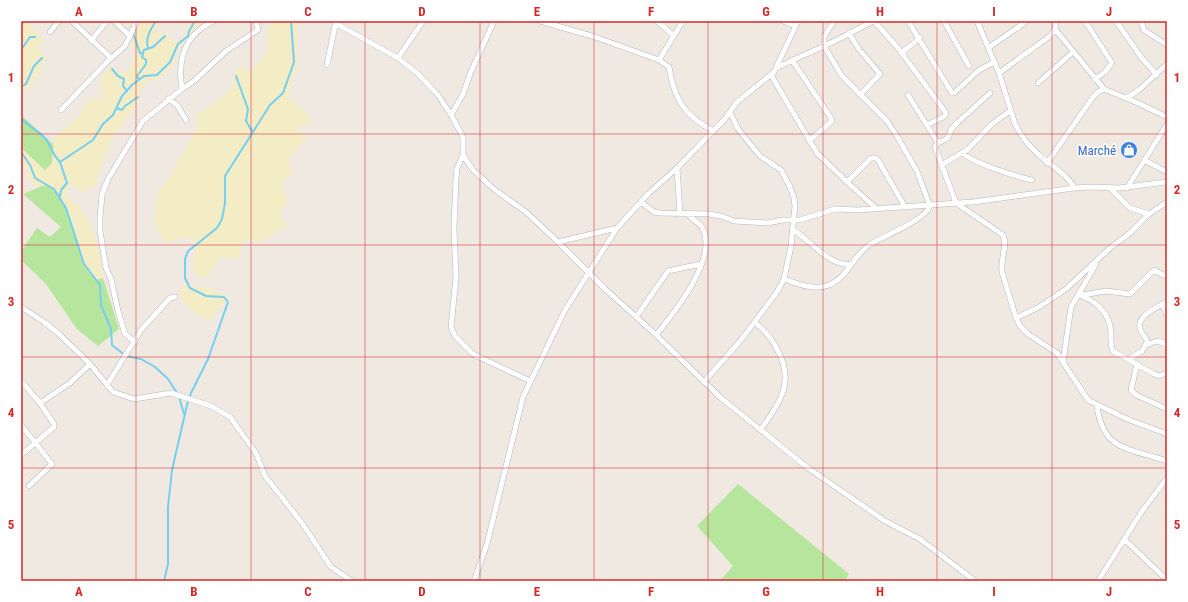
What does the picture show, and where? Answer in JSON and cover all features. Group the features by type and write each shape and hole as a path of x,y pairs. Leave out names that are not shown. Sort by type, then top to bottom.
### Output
{"street":[{"path":"50,32 59,21"},
{"path":"72,21 91,41 111,58"},
{"path":"91,41 107,21"},
{"path":"114,21 129,35"},
{"path":"61,110 111,58 126,46 129,35 137,21"},
{"path":"182,89 179,70 187,44 202,27 214,21"},
{"path":"135,342 126,334 118,311 111,278 106,268 100,224 102,195 108,179 139,125 168,99 194,80 226,50 258,30 256,21"},
{"path":"398,58 423,21"},
{"path":"451,115 463,94 470,74 494,21"},
{"path":"540,21 595,37 659,60 669,67 673,85 685,112 702,126 714,131"},
{"path":"657,21 673,35"},
{"path":"659,60 683,21"},
{"path":"474,581 487,544 523,397 556,326 587,272 617,228 641,202 714,131 737,102 771,75 776,68 797,24 783,21"},
{"path":"834,21 824,37 824,46 842,76 887,122 898,138 917,171 930,206"},
{"path":"776,68 873,21 901,53 946,113 945,116 926,125"},
{"path":"908,21 920,38 952,93 958,90 979,70 994,62"},
{"path":"944,21 969,66"},
{"path":"977,21 999,73 1015,124 1023,138 1047,163 1070,181 1074,188"},
{"path":"988,48 1027,21"},
{"path":"999,73 1040,44 1055,29 1056,21"},
{"path":"1085,21 1112,62 1104,72 1094,78"},
{"path":"1116,21 1141,57 1157,75"},
{"path":"1141,21 1144,30 1167,45"},
{"path":"327,65 335,22 398,58 417,73 438,95 451,115 463,137 463,155 457,168 456,178 454,228 456,278 451,327 455,336 473,354 530,381"},
{"path":"1055,29 1104,89 1167,117"},
{"path":"849,33 858,48 880,74 860,95"},
{"path":"901,53 920,38"},
{"path":"1038,83 1073,52"},
{"path":"792,60 832,121 809,141"},
{"path":"1126,98 1139,90 1166,68"},
{"path":"771,75 817,153 876,208"},
{"path":"1047,163 1093,97 1104,89"},
{"path":"990,93 952,128 948,138 938,143 935,147 943,164 956,203 1003,234 1005,246 1001,264 1002,272 1016,318 1028,334 1050,348 1063,362 1088,400 1097,406 1167,434"},
{"path":"908,95 938,143"},
{"path":"168,99 177,105 186,120"},
{"path":"943,164 962,153 992,124 1010,111"},
{"path":"704,382 756,323 784,279 789,263 794,198 785,177 780,170 760,156 738,129 730,112"},
{"path":"1127,188 1167,124"},
{"path":"962,153 984,165 1032,180"},
{"path":"463,155 481,178 526,212 587,272 656,335 704,382 761,430 808,468 853,500 885,521 920,539 975,581"},
{"path":"847,182 871,158 876,158 905,207"},
{"path":"1144,160 1166,171"},
{"path":"677,168 680,214"},
{"path":"641,202 654,212 715,214 742,222 768,223 809,218 835,209 858,210 930,206 1027,196 1074,188 1127,188 1167,182"},
{"path":"1110,188 1127,206 1149,214"},
{"path":"1016,318 1039,308 1054,298 1102,255 1127,236 1149,214 1166,203"},
{"path":"784,279 819,288 836,282 868,246 883,236 910,224 925,213 930,206"},
{"path":"656,335 687,293 701,264 705,236 703,228 688,214"},
{"path":"558,242 617,228"},
{"path":"792,229 835,262 845,266 852,264"},
{"path":"1063,362 1069,314 1076,297 1102,255"},
{"path":"636,317 668,271 701,264"},
{"path":"1076,297 1106,291 1130,294 1154,270 1167,277"},
{"path":"1082,296 1094,301 1103,310 1110,323 1111,347 1113,351 1154,374 1159,376 1167,373"},
{"path":"108,385 148,323 158,314 170,298 175,297"},
{"path":"1146,345 1147,340 1141,331 1142,319 1150,310 1167,301"},
{"path":"1167,301 1164,308 1167,315"},
{"path":"21,308 44,322 90,364 113,392 118,395 134,399 171,393 211,406 230,417 256,453 265,476 306,528 330,567 352,581"},
{"path":"756,323 765,331 778,351 784,363 786,377 782,396 761,430"},
{"path":"1129,360 1138,355 1146,345 1157,341 1167,344"},
{"path":"40,403 70,383 90,364"},
{"path":"1138,364 1131,388 1132,392 1167,409"},
{"path":"21,381 40,403 54,424 54,427 34,442 21,455"},
{"path":"1097,406 1099,421 1103,431 1110,440 1123,448 1167,461"},
{"path":"21,425 52,464 29,486"},
{"path":"1098,581 1142,511 1167,478"},
{"path":"1124,539 1167,580"}],"green space":[{"path":"21,115 54,145 52,163 45,171 21,148"},
{"path":"45,185 53,190 60,198 66,209 86,268 96,280 103,278 119,329 98,346 77,329 46,284 21,260 21,251 37,228 50,237 61,227 23,194"},
{"path":"738,484 849,574 845,581 720,581 733,566 697,526"}],"sand":[{"path":"21,21 28,21 42,38 43,41 38,48 45,56 46,60 34,82 21,93"},
{"path":"140,21 159,21 156,29 157,32 167,34 171,40 179,41 184,37 190,21 200,21 200,23 178,49 174,64 159,78 147,81 138,93 141,96 130,114 114,135 98,173 98,182 94,187 83,192 69,185 67,197 80,207 95,235 103,278 96,280 83,263 66,207 60,197 53,190 45,185 37,186 29,182 28,173 21,161 21,148 45,170 52,163 54,138 82,113 83,106 90,99 94,97 101,100 103,97 100,78 111,67 119,73 128,71 136,54 128,32"},
{"path":"274,21 299,21 297,68 288,97 308,114 312,121 308,126 298,127 297,130 308,140 300,144 289,158 292,171 291,176 283,180 281,186 288,201 281,214 281,218 286,223 284,230 276,231 269,239 264,237 261,242 245,240 240,250 239,259 220,257 210,274 204,277 200,276 194,273 194,255 197,245 191,238 187,237 164,242 154,222 158,191 168,179 199,124 195,118 196,115 215,103 233,87 232,78 240,67 250,72 268,52 267,32"},
{"path":"184,285 200,288 204,286 227,296 225,302 216,311 210,321 199,315 183,301 180,288"}],"waterway":[{"path":"21,24 25,21"},
{"path":"148,48 147,41 150,30 156,21"},
{"path":"60,196 61,190 67,183 60,162 93,140 103,124 113,115 122,96 132,85 144,76 157,75 170,62 178,44 188,36 189,31 195,21"},
{"path":"164,581 168,564 168,507 172,470 187,405 191,393 208,359 228,302 224,297 206,296 190,288 185,278 185,259 188,251 217,228 222,219 225,203 225,176 270,105 283,93 294,62 291,21"},
{"path":"133,33 140,53 143,54"},
{"path":"139,80 137,76 146,64 146,60 142,57 144,50 153,47 165,36"},
{"path":"21,50 30,37 35,37"},
{"path":"21,87 26,84 34,66 42,58"},
{"path":"112,69 118,76 124,79 123,86 127,91"},
{"path":"236,76 248,109 246,121 252,131"},
{"path":"117,108 122,110 125,106 138,97"},
{"path":"21,118 45,138 54,155 60,162"},
{"path":"21,152 30,165 35,178 54,189 66,208 84,264 100,285 101,305 111,329 112,345 126,356 141,359 155,367 168,379 177,393"},
{"path":"179,397 184,414"}],"place":[{"name":"Marché","path":"1129,150"}]}
